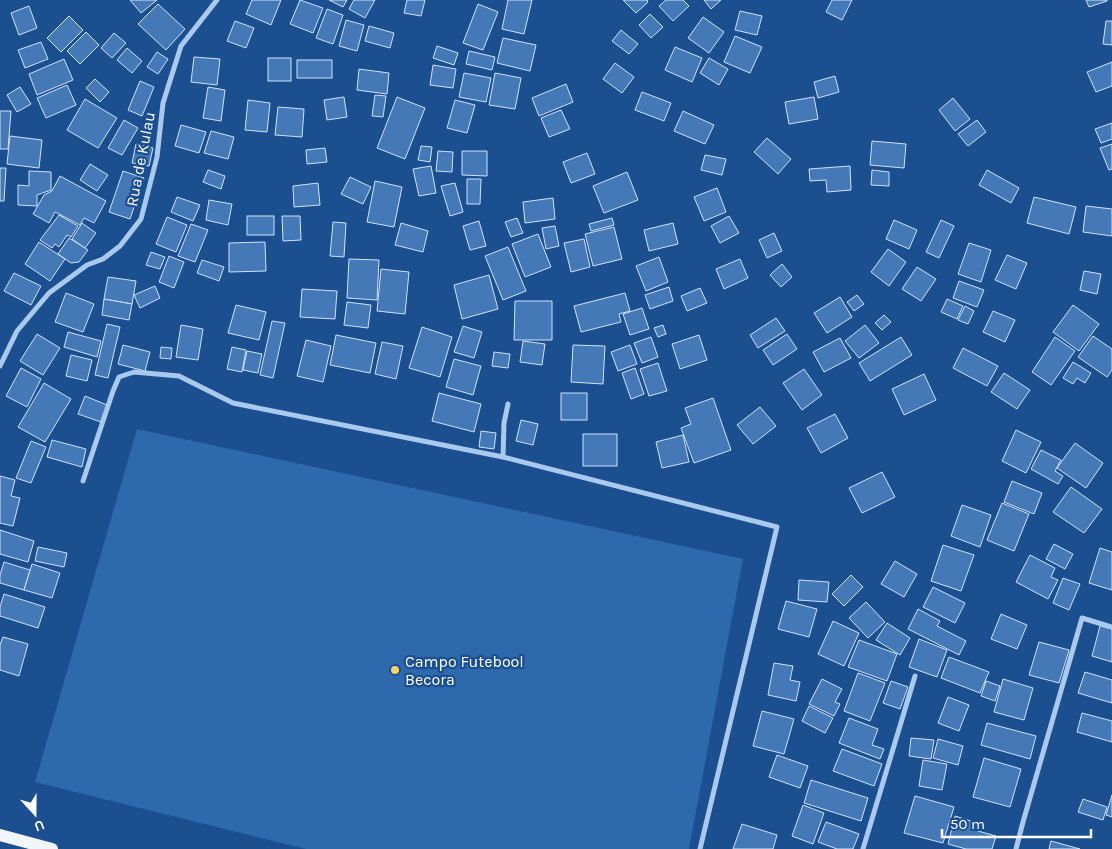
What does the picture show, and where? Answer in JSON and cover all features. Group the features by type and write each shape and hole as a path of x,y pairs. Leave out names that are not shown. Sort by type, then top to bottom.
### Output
{"main road":[{"path":"0,835 52,849"}],"street":[{"name":"Rua de Kulau","path":"0,366 16,331 49,293 87,265 103,259 120,246 141,219 157,157 164,103 182,46 217,0"},
{"path":"83,482 119,377 134,372 179,376 233,404 502,457 777,527 700,849"},
{"path":"502,457 504,423 508,404"},
{"path":"1016,849 1082,618 1112,627"},
{"path":"863,849 916,676"}],"shaded area":[{"name":"Campo Futebool Becora","path":"137,429 743,559 689,849 306,849 35,782"}],"building":[{"path":"130,0 157,0 141,13"},
{"path":"252,0 281,0 271,25 246,14"},
{"path":"300,0 323,8 313,33 290,24"},
{"path":"329,0 347,0 343,7"},
{"path":"354,0 375,0 365,18 349,9"},
{"path":"407,0 425,0 421,16 404,13"},
{"path":"508,0 532,0 524,34 502,29"},
{"path":"623,0 647,0 648,2 636,13"},
{"path":"666,0 683,0 689,6 673,21 659,6"},
{"path":"704,0 721,0 711,9"},
{"path":"832,0 852,0 842,20 826,12"},
{"path":"1086,0 1107,0 1107,1 1089,7"},
{"path":"158,4 185,29 166,50 138,24"},
{"path":"478,4 498,12 483,50 463,43"},
{"path":"29,6 37,28 19,35 11,13"},
{"path":"327,9 343,15 333,44 316,38"},
{"path":"740,11 762,16 757,35 735,30"},
{"path":"650,14 663,27 651,38 639,25"},
{"path":"69,16 83,30 61,52 47,38"},
{"path":"703,17 724,32 709,53 688,38"},
{"path":"346,20 364,25 357,51 339,46"},
{"path":"235,21 254,28 246,48 227,41"},
{"path":"1106,21 1112,21 1112,45 1103,44"},
{"path":"369,26 394,33 390,48 365,41"},
{"path":"621,30 638,44 629,54 612,41"},
{"path":"86,32 99,45 80,64 67,51"},
{"path":"114,33 126,43 112,58 101,48"},
{"path":"735,36 762,47 750,73 724,62"},
{"path":"503,38 536,45 530,71 497,63"},
{"path":"41,42 48,59 25,68 18,50"},
{"path":"437,46 458,53 454,65 433,58"},
{"path":"675,47 702,58 692,82 665,70"},
{"path":"127,48 142,61 132,73 117,60"},
{"path":"469,51 495,57 492,70 466,64"},
{"path":"157,52 168,59 158,74 147,67"},
{"path":"194,57 220,59 217,85 191,82"},
{"path":"268,58 291,58 291,81 268,81"},
{"path":"709,58 728,69 719,85 700,73"},
{"path":"64,59 73,80 37,95 29,74"},
{"path":"297,60 332,60 332,78 297,78"},
{"path":"1112,62 1112,86 1096,92 1087,72"},
{"path":"615,63 634,77 622,93 603,79"},
{"path":"433,65 456,69 453,88 430,85"},
{"path":"359,69 389,73 387,94 357,90"},
{"path":"464,73 491,78 486,102 459,97"},
{"path":"495,73 521,78 515,109 489,105"},
{"path":"835,76 839,92 818,98 814,82"},
{"path":"95,79 109,92 100,102 86,88"},
{"path":"140,81 154,87 142,116 128,110"},
{"path":"566,84 573,102 539,116 532,98"},
{"path":"67,85 76,105 46,118 37,98"},
{"path":"20,87 31,104 17,112 7,95"},
{"path":"208,87 225,90 221,121 203,118"},
{"path":"642,92 671,103 664,121 635,110"},
{"path":"375,95 386,96 383,117 372,116"},
{"path":"344,97 347,117 327,120 324,100"},
{"path":"397,97 425,108 405,159 377,148"},
{"path":"814,97 818,119 789,124 785,102"},
{"path":"953,98 970,119 955,131 939,110"},
{"path":"85,99 117,118 98,148 67,130"},
{"path":"248,100 270,103 267,132 245,130"},
{"path":"455,100 475,105 467,133 447,128"},
{"path":"278,107 304,109 302,137 275,135"},
{"path":"561,110 570,129 549,137 541,118"},
{"path":"0,111 11,111 8,149 0,149"},
{"path":"683,111 714,125 705,144 674,131"},
{"path":"124,120 138,128 122,155 108,148"},
{"path":"977,120 986,132 968,146 958,134"},
{"path":"1112,123 1112,139 1101,143 1095,129"},
{"path":"181,125 206,132 199,153 175,146"},
{"path":"211,131 234,137 228,159 204,153"},
{"path":"10,136 42,140 39,168 7,164"},
{"path":"767,138 791,159 778,174 754,152"},
{"path":"872,141 906,144 904,168 870,165"},
{"path":"136,144 153,148 149,166 132,163"},
{"path":"1112,144 1112,169 1109,170 1100,148"},
{"path":"421,146 432,147 430,162 418,160"},
{"path":"325,148 327,162 307,164 306,150"},
{"path":"438,151 453,152 452,172 436,171"},
{"path":"462,151 487,151 487,176 462,175"},
{"path":"587,153 595,174 571,183 563,162"},
{"path":"705,155 726,159 722,175 701,170"},
{"path":"90,164 108,175 97,191 80,180"},
{"path":"431,166 436,193 419,196 413,169"},
{"path":"850,166 851,190 827,192 826,180 810,181 809,169"},
{"path":"0,168 6,168 4,201 0,201"},
{"path":"208,170 225,176 221,189 203,182"},
{"path":"872,170 889,172 889,186 871,185"},
{"path":"987,170 1019,188 1011,203 979,185"},
{"path":"29,171 51,172 51,190 37,195 37,206 18,205 18,185 29,186"},
{"path":"123,171 144,178 130,219 109,212"},
{"path":"627,172 638,200 604,213 593,186"},
{"path":"60,176 106,201 94,223 84,218 80,225 55,212 49,223 33,214 44,195 52,191"},
{"path":"350,177 371,187 363,204 341,194"},
{"path":"467,179 481,179 480,204 467,204"},
{"path":"375,181 402,187 394,227 367,222"},
{"path":"318,183 320,205 294,207 293,186"},
{"path":"455,183 463,212 450,216 441,186"},
{"path":"717,188 726,212 704,221 694,197"},
{"path":"177,197 200,205 193,221 171,212"},
{"path":"1034,197 1076,207 1069,234 1027,223"},
{"path":"553,198 555,219 525,223 523,202"},
{"path":"209,200 232,204 228,225 206,220"},
{"path":"1086,206 1112,209 1112,236 1083,232"},
{"path":"59,215 78,226 71,237 67,235 59,247 55,244 52,248 40,240"},
{"path":"247,216 274,216 274,235 247,235"},
{"path":"282,216 300,216 301,240 283,241"},
{"path":"729,216 739,233 720,243 711,226"},
{"path":"167,217 187,225 176,252 156,244"},
{"path":"517,218 523,233 511,237 505,222"},
{"path":"612,218 614,225 591,231 589,224"},
{"path":"894,220 917,230 909,249 886,239"},
{"path":"941,220 954,226 939,258 926,252"},
{"path":"479,221 486,246 470,250 463,226"},
{"path":"333,222 346,223 344,257 330,256"},
{"path":"82,223 96,233 85,248 72,239"},
{"path":"401,223 428,231 423,252 395,245"},
{"path":"673,223 678,244 649,251 644,230"},
{"path":"191,224 208,230 195,262 178,256"},
{"path":"555,226 559,246 546,249 542,228"},
{"path":"614,227 622,259 593,266 585,234"},
{"path":"774,233 782,251 767,258 759,240"},
{"path":"538,234 551,267 525,277 512,244"},
{"path":"69,238 88,250 79,262 71,263 58,254"},
{"path":"584,239 590,267 571,272 564,243"},
{"path":"39,242 65,259 50,281 25,264"},
{"path":"265,242 266,271 229,272 229,243"},
{"path":"969,243 991,250 981,282 958,274"},
{"path":"508,247 526,291 503,300 485,256"},
{"path":"888,249 906,262 889,286 871,272"},
{"path":"151,252 165,257 160,269 146,265"},
{"path":"1007,255 1027,263 1016,289 995,280"},
{"path":"169,256 184,262 174,288 159,282"},
{"path":"659,257 668,282 646,291 636,266"},
{"path":"349,259 379,260 377,300 347,298"},
{"path":"740,259 748,278 724,289 716,269"},
{"path":"202,260 224,267 219,281 197,273"},
{"path":"782,264 792,277 781,287 770,275"},
{"path":"917,267 936,279 921,301 902,289"},
{"path":"381,269 409,272 405,314 377,311"},
{"path":"1084,271 1101,274 1097,294 1080,290"},
{"path":"14,273 41,286 31,305 4,291"},
{"path":"489,275 498,309 462,319 454,285"},
{"path":"108,277 136,281 132,304 104,299"},
{"path":"959,281 984,290 977,307 953,298"},
{"path":"155,286 160,298 140,308 134,295"},
{"path":"669,287 673,301 650,309 645,295"},
{"path":"700,288 707,303 687,311 681,296"},
{"path":"302,289 337,291 335,319 300,317"},
{"path":"66,293 94,304 83,332 55,322"},
{"path":"625,293 630,311 619,314 621,322 581,332 574,306"},
{"path":"857,295 864,304 854,311 847,302"},
{"path":"840,297 852,317 827,333 814,313"},
{"path":"104,299 132,304 129,320 102,315"},
{"path":"947,299 963,306 957,319 941,312"},
{"path":"515,301 552,301 552,340 514,340"},
{"path":"347,302 371,305 368,328 344,325"},
{"path":"236,305 266,312 259,340 228,333"},
{"path":"1073,305 1099,324 1079,351 1053,332"},
{"path":"965,306 974,311 968,324 958,320"},
{"path":"642,308 649,329 630,335 623,314"},
{"path":"993,311 1015,320 1005,342 983,332"},
{"path":"884,315 891,322 882,330 875,323"},
{"path":"776,318 785,331 758,348 750,335"},
{"path":"272,321 285,323 273,378 260,375"},
{"path":"107,324 120,327 108,378 95,375"},
{"path":"181,325 203,329 198,360 176,357"},
{"path":"663,325 666,334 658,337 654,328"},
{"path":"865,325 879,343 859,358 845,341"},
{"path":"463,326 482,332 474,358 454,352"},
{"path":"422,327 452,337 440,377 409,368"},
{"path":"68,332 101,341 97,357 64,347"},
{"path":"37,334 60,348 43,375 20,361"},
{"path":"787,334 797,349 773,365 763,350"},
{"path":"336,335 376,343 370,373 330,365"},
{"path":"699,335 707,360 680,369 672,344"},
{"path":"1093,336 1112,349 1112,370 1107,377 1078,357"},
{"path":"651,337 658,357 642,363 634,343"},
{"path":"901,337 912,355 870,381 859,363"},
{"path":"1055,337 1075,351 1051,385 1032,372"},
{"path":"840,338 851,358 824,372 813,352"},
{"path":"306,340 331,346 323,382 297,376"},
{"path":"523,341 545,344 542,365 520,362"},
{"path":"382,342 403,346 396,379 375,374"},
{"path":"123,345 150,352 145,371 118,364"},
{"path":"573,345 605,346 603,384 571,382"},
{"path":"630,345 637,364 618,371 611,352"},
{"path":"161,347 172,348 171,359 160,358"},
{"path":"232,347 246,350 242,372 227,369"},
{"path":"963,348 998,366 987,386 953,368"},
{"path":"247,351 262,354 258,373 243,370"},
{"path":"494,352 510,354 508,368 492,366"},
{"path":"71,355 92,360 87,381 66,376"},
{"path":"454,359 481,366 473,395 446,387"},
{"path":"1073,362 1091,373 1085,383 1077,378 1073,384 1063,378"},
{"path":"658,363 667,391 649,396 640,369"},
{"path":"21,368 41,379 27,407 6,396"},
{"path":"635,368 644,394 631,399 622,373"},
{"path":"804,369 822,395 802,410 783,383"},
{"path":"1004,373 1030,390 1017,409 991,392"},
{"path":"924,374 936,400 904,415 892,389"},
{"path":"44,383 71,399 45,442 18,427"},
{"path":"439,393 481,404 474,432 432,421"},
{"path":"561,393 587,393 587,420 561,420"},
{"path":"85,396 107,405 101,422 78,414"},
{"path":"713,398 731,450 694,463 681,428 691,424 685,408"},
{"path":"760,407 776,426 753,444 737,425"},
{"path":"835,414 848,438 821,453 807,428"},
{"path":"521,420 538,424 533,445 516,441"},
{"path":"1016,430 1041,442 1026,473 1002,461"},
{"path":"481,431 496,433 494,449 479,447"},
{"path":"583,434 617,434 617,466 583,466"},
{"path":"683,435 689,462 662,468 656,442"},
{"path":"52,440 86,449 82,467 47,457"},
{"path":"31,441 46,447 31,483 16,478"},
{"path":"1075,443 1103,463 1086,488 1057,468"},
{"path":"1041,450 1061,460 1055,471 1063,476 1058,484 1031,469"},
{"path":"882,472 895,497 862,513 849,488"},
{"path":"0,476 15,480 11,496 20,498 13,526 0,523"},
{"path":"1012,481 1042,493 1034,514 1004,502"},
{"path":"1071,487 1102,509 1084,533 1053,512"},
{"path":"1002,503 1029,514 1014,551 987,540"},
{"path":"962,505 991,515 980,547 951,536"},
{"path":"0,530 34,541 28,562 0,554"},
{"path":"1054,544 1073,554 1065,569 1046,559"},
{"path":"943,545 974,555 961,591 931,581"},
{"path":"38,547 67,553 64,567 35,561"},
{"path":"1100,548 1112,552 1112,590 1089,583"},
{"path":"1030,555 1055,568 1051,577 1058,580 1048,599 1016,582"},
{"path":"895,561 917,574 904,597 881,584"},
{"path":"4,562 30,570 24,590 0,583"},
{"path":"32,564 60,573 52,598 24,590"},
{"path":"851,575 863,587 844,606 832,594"},
{"path":"1063,578 1080,584 1069,610 1053,603"},
{"path":"799,580 829,582 827,602 798,600"},
{"path":"933,587 965,603 955,623 923,607"},
{"path":"4,594 45,607 38,628 0,616 0,607"},
{"path":"786,601 817,609 809,637 778,629"},
{"path":"866,602 885,622 868,638 849,618"},
{"path":"918,609 940,621 937,626 966,641 959,655 908,629"},
{"path":"1001,614 1027,625 1017,649 991,639"},
{"path":"833,621 859,633 844,666 818,654"},
{"path":"887,623 910,638 900,655 876,640"},
{"path":"1100,626 1112,629 1112,662 1092,656"},
{"path":"3,637 28,644 19,676 0,670 0,645"},
{"path":"919,639 947,650 937,677 909,667"},
{"path":"859,640 897,654 887,681 848,667"},
{"path":"1039,642 1069,650 1059,683 1029,675"},
{"path":"949,657 989,672 980,693 941,678"},
{"path":"774,663 793,666 790,680 800,682 796,701 768,695"},
{"path":"1085,672 1112,680 1112,703 1078,693"},
{"path":"858,673 885,683 870,721 844,711"},
{"path":"822,679 842,689 835,702 840,704 834,716 809,704"},
{"path":"1003,679 1033,688 1024,720 994,712"},
{"path":"891,681 908,687 900,709 883,703"},
{"path":"986,681 1000,686 995,701 981,696"},
{"path":"948,697 969,705 959,731 938,723"},
{"path":"809,706 833,718 825,733 802,721"},
{"path":"762,711 794,719 784,754 753,746"},
{"path":"1082,713 1112,721 1112,742 1077,732"},
{"path":"849,718 878,729 872,745 884,749 880,759 839,743"},
{"path":"987,723 1036,736 1030,759 981,745"},
{"path":"911,738 934,740 931,759 909,756"},
{"path":"938,739 963,746 958,765 933,758"},
{"path":"842,749 882,764 874,786 833,771"},
{"path":"777,755 808,766 800,788 769,777"},
{"path":"984,758 1021,769 1010,807 973,797"},
{"path":"923,760 947,764 942,790 919,786"},
{"path":"811,780 868,798 861,821 804,803"},
{"path":"1112,795 1112,817 1106,815"},
{"path":"915,796 954,807 943,843 904,833"},
{"path":"1083,799 1107,807 1103,820 1078,812"},
{"path":"803,805 824,813 813,844 792,836"},
{"path":"955,816 980,824 978,831 996,836 992,849 966,849 948,844"},
{"path":"826,822 859,834 853,849 837,849 818,842"},
{"path":"742,824 777,835 773,849 733,849"},
{"path":"1051,841 1080,849 1049,849"}],"place":[{"name":"Campo Futebool Becora","path":"395,670"}]}
